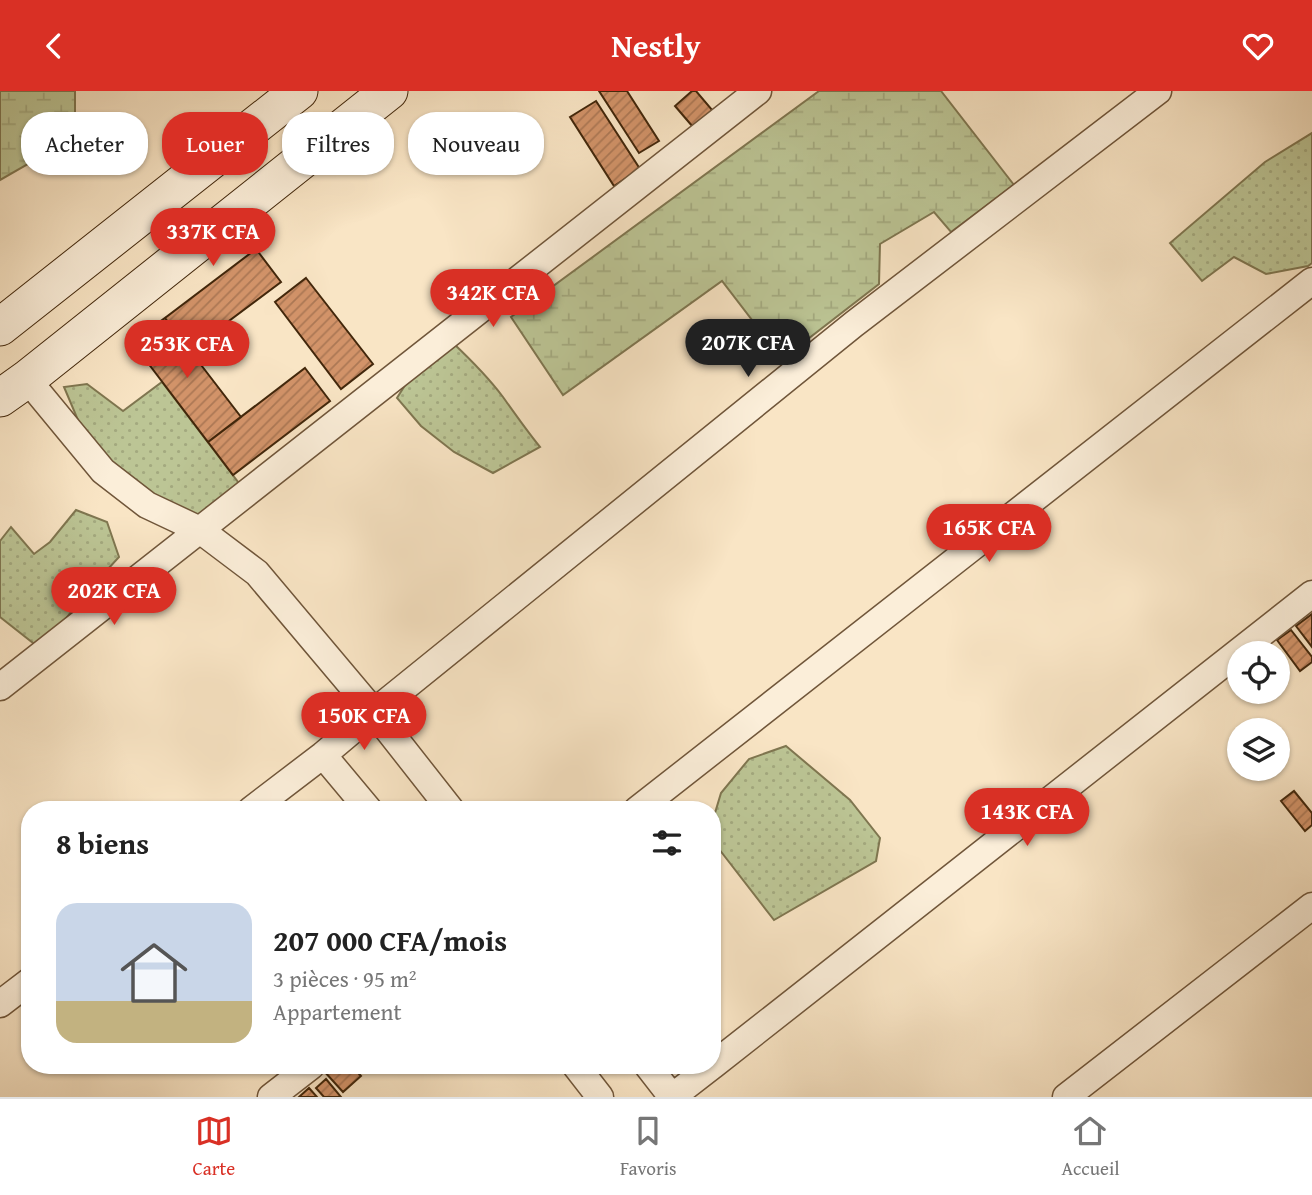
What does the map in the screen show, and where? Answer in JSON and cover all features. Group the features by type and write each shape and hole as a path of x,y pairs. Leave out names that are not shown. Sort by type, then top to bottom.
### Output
{"street":[{"path":"0,327 299,91"},
{"path":"389,91 14,389 103,471 147,505 200,530 257,573 374,712 443,801"},
{"path":"0,687 758,91"},
{"path":"263,801 854,324 1158,91"},
{"path":"648,801 1312,281"},
{"path":"721,1059 1312,594"},
{"path":"323,755 361,801"},
{"path":"1066,1097 1312,906"},
{"path":"0,1004 21,988"},
{"path":"271,1097 301,1074"},
{"path":"582,1074 600,1097"},
{"path":"654,1074 672,1097 702,1074"}],"green space":[{"path":"0,91 75,91 75,112 21,112 21,168 0,180"},
{"path":"819,91 941,91 1014,185 951,232 934,212 880,244 879,284 782,359 722,281 563,395 511,317"},
{"path":"1312,133 1312,263 1266,274 1234,257 1202,281 1170,243 1265,162"},
{"path":"453,343 503,397 540,447 493,473 454,452 421,426 397,398 431,344"},
{"path":"162,382 238,482 227,514 189,524 156,510 83,432 64,387 87,384 123,411"},
{"path":"76,510 107,522 119,557 84,595 42,650 0,617 0,541 11,527 34,554 50,542"},
{"path":"786,746 850,800 880,838 876,861 774,920 721,852 721,801 719,801 721,793 749,759"}],"building":[{"path":"599,91 627,91 659,141 639,153"},
{"path":"692,91 696,91 713,111 693,127 675,106"},
{"path":"596,101 640,169 614,186 570,117"},
{"path":"256,249 281,282 190,350 165,318"},
{"path":"306,278 373,364 341,389 275,302"},
{"path":"165,318 241,417 208,442 132,342"},
{"path":"305,368 330,401 233,475 208,442"},
{"path":"1312,614 1312,647 1296,626"},
{"path":"1291,630 1312,657 1312,662 1300,671 1290,658 1290,641 1277,640"},
{"path":"1294,791 1312,813 1312,825 1305,831 1281,801"},
{"path":"327,1074 359,1074 361,1076 343,1092"},
{"path":"326,1079 341,1097 324,1097 316,1088"},
{"path":"309,1088 317,1097 299,1097"}]}
